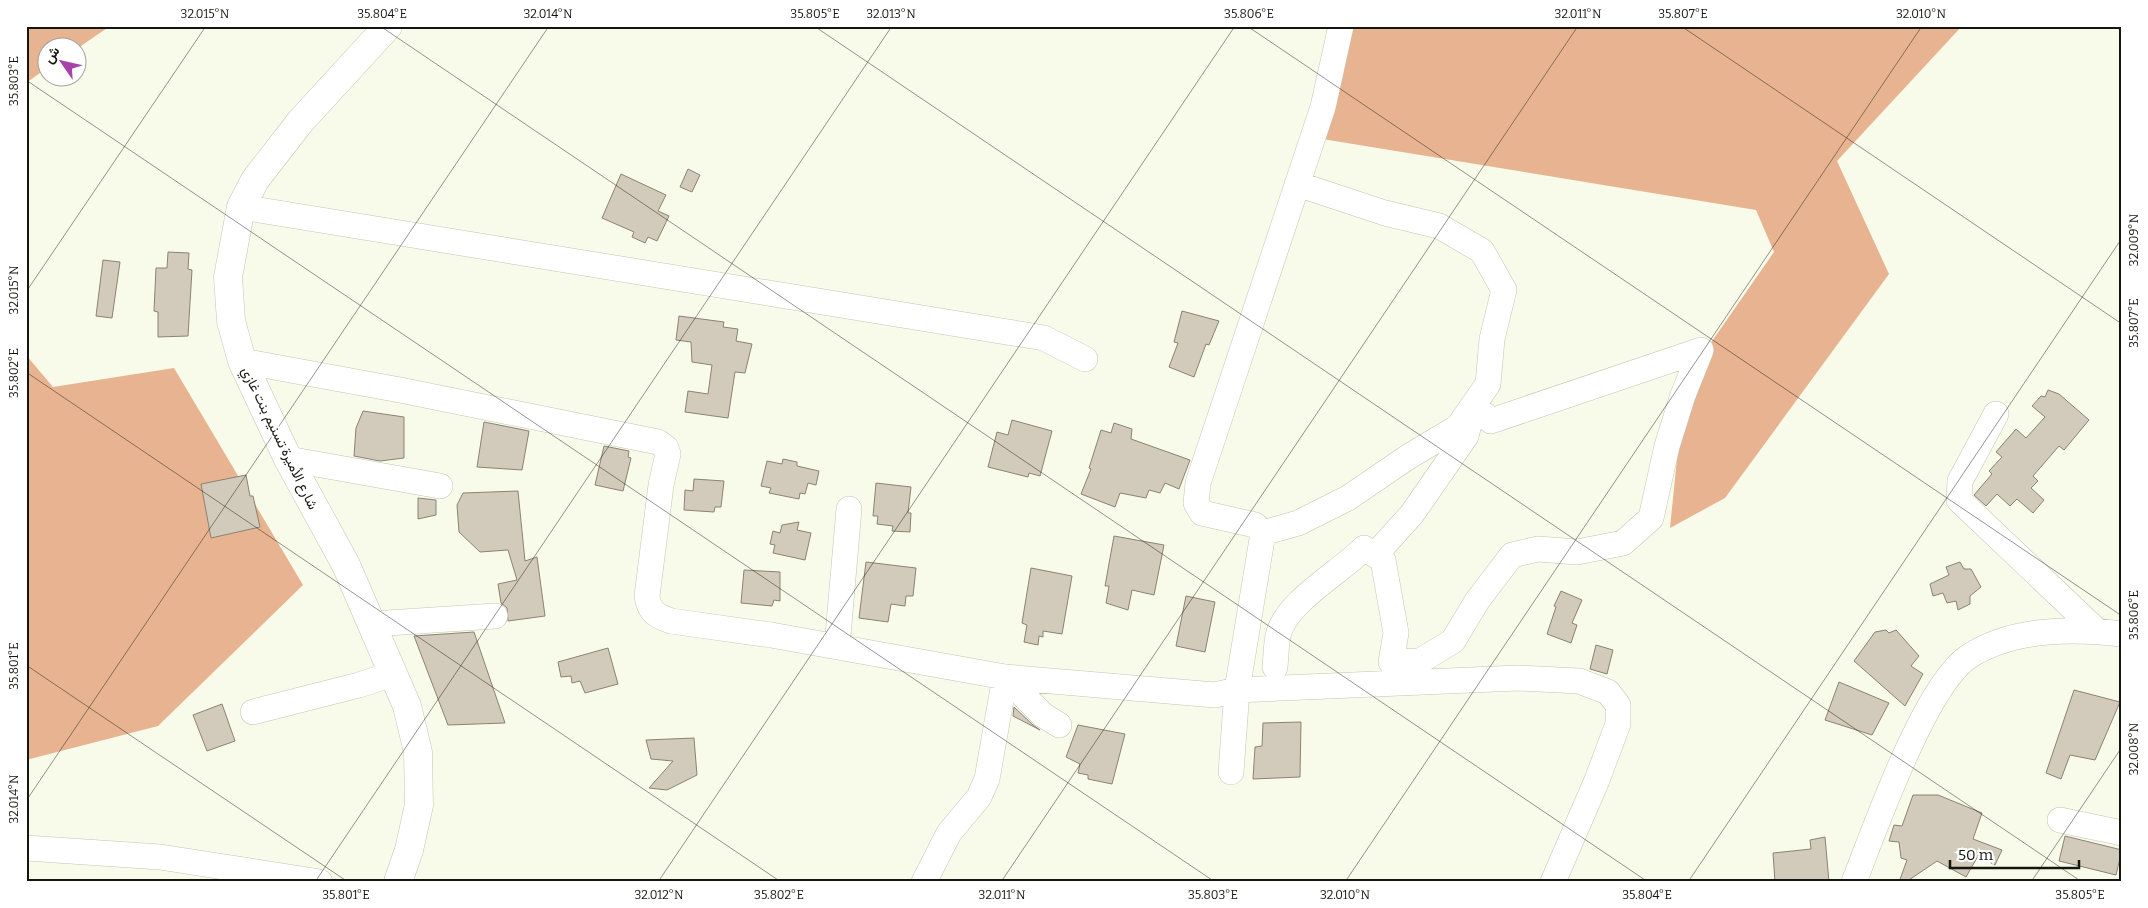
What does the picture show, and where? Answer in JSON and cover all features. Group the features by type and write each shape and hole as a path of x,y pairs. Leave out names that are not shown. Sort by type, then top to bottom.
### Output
{"main road":[{"name":"شارع الأميرة تسنيم بنت غازي","path":"388,26 334,83 272,156 255,180 241,207 228,278 231,321 242,361 288,459 346,565 407,706 418,752 420,778 419,806 409,850 398,882"}],"street":[{"path":"1263,533 1256,526 1208,516 1202,513 1196,503 1198,483 1323,107 1341,26"},
{"path":"1263,533 1298,524 1348,498 1408,457 1458,427 1488,384 1492,339 1504,290 1482,250 1438,226 1385,213 1297,184"},
{"path":"241,207 1044,338 1085,359"},
{"path":"1275,667 1278,634 1294,607 1364,548 1383,560 1396,634 1391,662 1420,661 1453,641 1477,601 1512,555 1538,549 1577,552 1623,543 1651,518 1668,446 1683,395 1701,350 1491,421 1474,405"},
{"path":"242,361 574,424 660,443 666,448 668,454 647,591 648,602 652,611 672,621 1005,676 1215,695 1238,690 1518,678 1580,681 1608,692 1618,705 1618,724 1597,780 1553,882"},
{"path":"1376,555 1412,514 1466,436 1474,405"},
{"path":"1996,414 1960,481 1959,500 2097,631"},
{"path":"288,459 440,486"},
{"path":"837,647 849,508"},
{"path":"1231,772 1238,690 1263,533"},
{"path":"372,624 495,616"},
{"path":"1854,882 1915,736 1947,677 1958,665 1968,657 2012,638 2062,631 2097,631 2122,634"},
{"path":"253,712 359,685 393,674"},
{"path":"1005,676 1043,715 1059,725"},
{"path":"924,882 949,833 979,797 987,779 1005,676"},
{"path":"2060,820 2122,834"},
{"path":"26,848 160,857 320,882"}],"shaded area":[{"path":"26,26 110,26 88,41 88,38 38,38 38,74 26,83"},
{"path":"1340,26 1962,26 1837,161 1889,274 1725,498 1670,528 1685,380 1774,252 1756,210 1304,136"},
{"path":"26,355 53,387 174,368 303,585 158,726 26,760"}],"building":[{"path":"688,169 700,175 692,192 680,187"},
{"path":"621,174 666,195 658,211 669,216 657,241 648,237 645,243 632,237 634,232 602,218"},
{"path":"168,252 189,253 188,269 192,270 188,336 158,337 158,312 154,311 156,268 167,268"},
{"path":"103,260 120,262 112,318 96,316"},
{"path":"1182,311 1219,321 1209,345 1206,344 1194,377 1169,367 1178,343 1174,342"},
{"path":"679,316 724,322 723,327 738,329 736,341 752,344 745,373 735,372 728,418 685,412 688,391 708,394 712,365 692,362 691,342 676,340"},
{"path":"2048,390 2059,394 2089,420 2064,450 2059,446 2033,476 2038,481 2031,488 2044,500 2033,513 2017,499 2010,506 1997,494 1986,506 1974,495 1992,474 1989,471 2002,457 1996,452 2016,429 2026,438 2045,417 2032,406 2041,396 2045,397"},
{"path":"363,411 404,417 404,458 380,461 354,456 356,428"},
{"path":"1012,420 1052,431 1040,476 1029,473 1028,477 988,467 997,432 1008,435"},
{"path":"484,422 529,431 522,470 477,467"},
{"path":"1114,423 1132,429 1131,439 1190,460 1179,489 1165,483 1160,493 1149,490 1146,498 1120,493 1115,507 1081,494 1091,469 1089,468 1101,430 1111,433"},
{"path":"604,446 629,451 628,457 631,458 623,491 595,485"},
{"path":"783,459 797,462 797,466 819,471 816,485 808,483 805,494 800,493 799,499 769,493 771,488 761,486 767,461 782,464"},
{"path":"246,475 250,496 253,496 260,527 211,538 201,484"},
{"path":"694,479 724,481 721,507 715,507 714,512 684,510 685,490 693,491"},
{"path":"876,483 911,487 908,513 911,513 910,532 892,531 893,526 877,524 878,516 873,516"},
{"path":"518,491 525,561 537,557 545,616 508,621 507,608 501,603 498,584 517,580 508,550 480,552 459,532 457,505 463,493"},
{"path":"418,498 436,500 436,515 418,519"},
{"path":"799,522 797,530 811,533 805,560 773,553 775,545 770,544 773,531 780,533 782,525"},
{"path":"1114,536 1164,545 1154,595 1132,590 1128,610 1106,603 1109,586 1105,586"},
{"path":"866,562 916,568 913,596 906,596 905,606 891,604 888,622 859,618"},
{"path":"1960,562 1964,569 1971,569 1981,587 1970,596 1970,604 1958,610 1956,601 1947,603 1943,593 1933,596 1930,584 1949,575 1946,567"},
{"path":"1031,568 1072,576 1062,634 1043,631 1043,637 1039,636 1038,645 1024,642 1027,625 1022,623"},
{"path":"744,570 780,572 780,601 774,600 772,606 741,603"},
{"path":"1561,591 1582,600 1572,623 1577,625 1571,643 1547,634 1556,607 1554,606"},
{"path":"1186,596 1215,602 1205,652 1176,646"},
{"path":"1886,630 1889,633 1896,630 1919,656 1911,666 1923,674 1905,706 1854,661 1875,632"},
{"path":"474,632 505,723 448,725 414,636"},
{"path":"1596,645 1613,650 1607,674 1590,669"},
{"path":"608,648 618,684 585,693 580,681 572,683 571,676 561,677 558,662"},
{"path":"1839,682 1889,703 1872,735 1825,720"},
{"path":"2074,690 2120,702 2095,760 2070,755 2061,779 2046,773"},
{"path":"222,704 235,741 207,751 193,715"},
{"path":"1014,707 1033,725 1040,730 1013,716"},
{"path":"1301,722 1300,777 1253,779 1255,747 1262,746 1263,723"},
{"path":"1078,725 1125,734 1112,784 1088,779 1088,775 1078,773 1080,764 1066,757"},
{"path":"694,738 697,775 667,790 649,788 673,761 651,759 646,740"},
{"path":"1913,795 1938,795 1982,813 1973,839 2002,850 1995,865 1978,856 1966,877 1937,861 1906,882 1899,882 1907,860 1901,858 1899,842 1889,841 1894,825 1902,826"},
{"path":"2065,836 2122,850 2116,875 2059,861"},
{"path":"1825,837 1829,882 1775,882 1773,853 1811,849 1810,840"}]}
